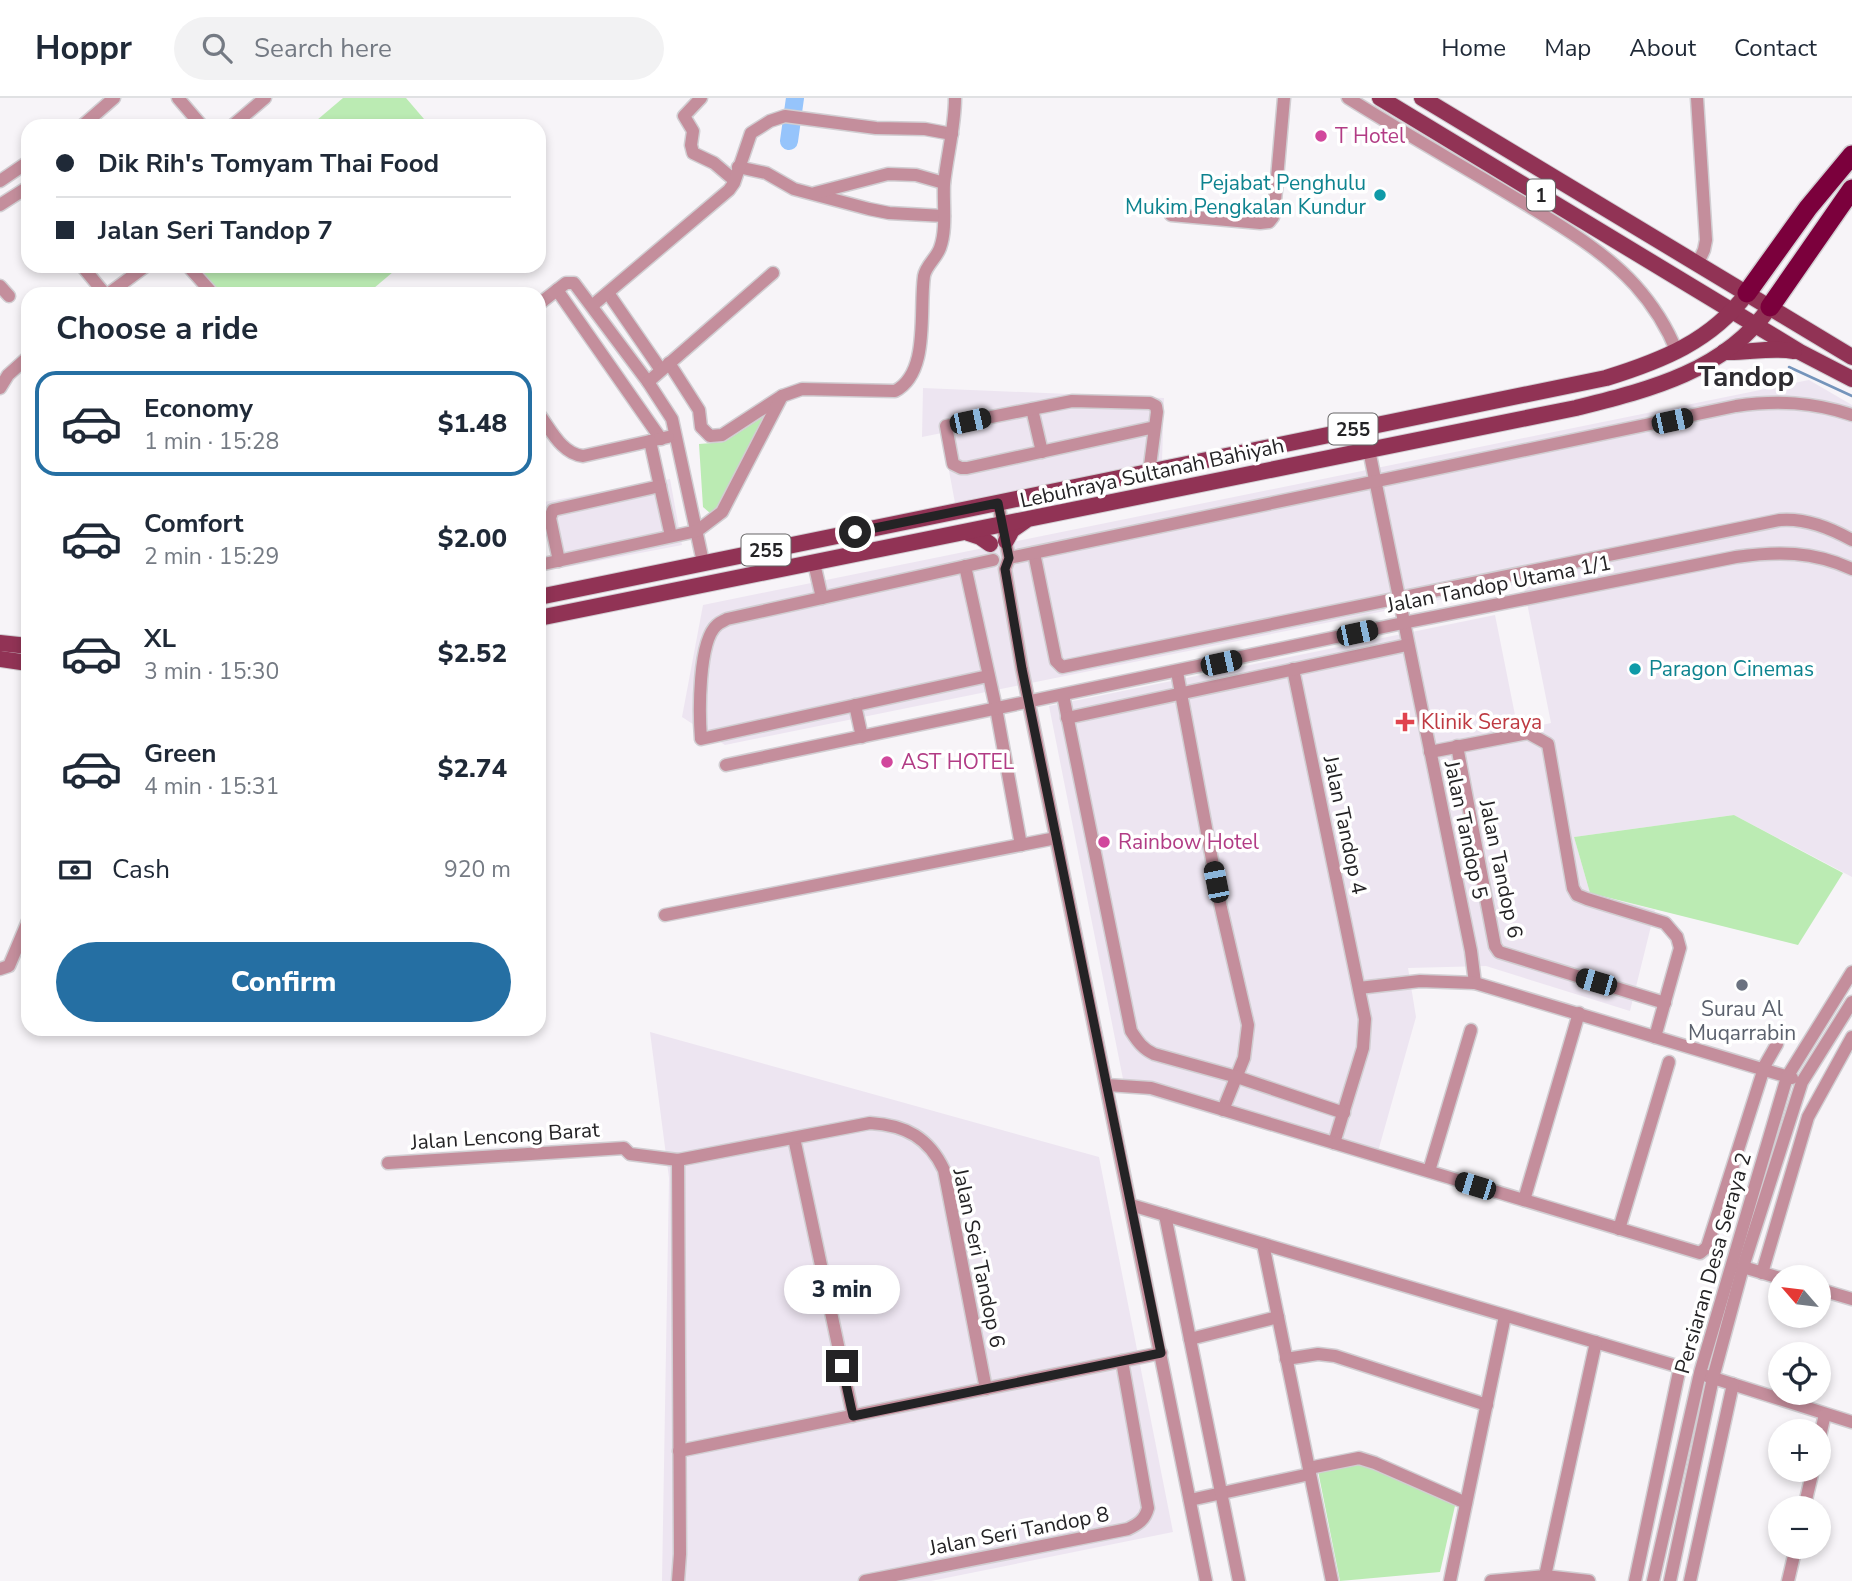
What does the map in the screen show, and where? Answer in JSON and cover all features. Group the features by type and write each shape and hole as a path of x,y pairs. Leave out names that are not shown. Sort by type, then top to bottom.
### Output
{"highway":[{"path":"1747,293 1808,208 1852,155"},
{"path":"1770,307 1852,189"}],"main road":[{"name":"1","path":"1380,98 1800,352 1852,379"},
{"name":"1","path":"1429,100 1852,357"},
{"path":"1701,338 1712,314 1702,292"},
{"name":"Lebuhraya Sultanah Bahiyah","path":"546,591 1149,473 1606,378 1643,367 1701,338 1734,311 1747,293"},
{"name":"Lebuhraya Sultanah Bahiyah","path":"546,617 968,533 990,544 1004,524 1576,408 1641,392 1688,374 1724,352 1757,325 1770,307"},
{"path":"1724,352 1742,353 1771,349 1800,352"},
{"path":"1006,541 1017,526 1028,520"},
{"path":"0,643 21,645"},
{"path":"0,659 21,662"}],"street":[{"path":"92,119 114,98"},
{"path":"178,98 196,119"},
{"path":"240,119 265,98"},
{"path":"701,98 684,116 693,131 693,153 736,173 766,173 794,189 889,213 944,216"},
{"path":"608,293 699,410 706,433 722,435 782,396 802,389 895,391 903,387 914,371 918,358 924,276 939,249 955,98"},
{"path":"1171,215 1269,222 1273,217 1275,201 1284,98"},
{"path":"1348,98 1550,220 1608,261 1648,300 1669,332 1677,352"},
{"path":"1697,98 1706,240 1698,263"},
{"path":"593,305 729,190 751,133 770,121 785,116 876,128 925,129 952,134"},
{"path":"0,181 21,167"},
{"path":"815,193 888,174 916,175 944,183"},
{"path":"0,205 21,192"},
{"path":"88,273 101,287"},
{"path":"117,287 136,273"},
{"path":"194,273 207,287"},
{"path":"648,382 773,273"},
{"path":"546,299 566,283 574,283 593,305 672,419 704,562"},
{"path":"557,290 656,440 660,486 671,536"},
{"path":"1,386 21,363"},
{"path":"546,564 697,531 722,512 782,396"},
{"path":"1149,473 1155,427 1157,409 1150,403 1072,401 946,426 953,464 961,468 1155,427"},
{"path":"1007,563 1034,553 1763,402 1790,401 1852,415"},
{"path":"1032,409 1042,452"},
{"path":"546,423 565,449 574,455 583,456 676,435"},
{"name":"Jalan Tandop 5","path":"1369,450 1471,951 1475,983"},
{"path":"559,561 550,518 553,510 660,486"},
{"path":"998,503 1004,524 1007,563 1029,702 1206,1581"},
{"path":"982,506 990,544 1007,563"},
{"path":"1034,553 1055,659 1062,667 1780,520 1817,524 1852,540"},
{"path":"988,676 701,739 701,676 709,640 717,625 727,619 965,566 990,544"},
{"name":"Jalan Tandop Utama 1/1","path":"726,765 1403,623 1758,554 1807,554 1831,559 1852,569"},
{"path":"814,563 822,598"},
{"path":"965,566 996,708 1021,845"},
{"path":"1067,718 1408,645"},
{"name":"Jalan Tandop 4","path":"1293,669 1365,1019 1365,1033 1334,1143"},
{"path":"1177,672 1222,908 1248,1025 1244,1058 1223,1110"},
{"path":"1063,695 1131,1031 1144,1049 1154,1054 1237,1077 1343,1113"},
{"path":"855,705 862,737"},
{"path":"1430,752 1528,733 1548,744 1573,888 1577,895 1665,923 1677,937 1680,948 1655,1037"},
{"name":"Jalan Tandop 6","path":"1457,746 1494,946 1503,955 1665,1003"},
{"path":"665,915 1056,838"},
{"path":"0,969 9,966 21,938"},
{"path":"1471,951 1494,946"},
{"name":"Persiaran Desa Seraya 2","path":"1653,1581 1700,1373 1787,1077 1852,972"},
{"path":"1359,988 1420,981 1475,983 1802,1082"},
{"name":"Persiaran Desa Seraya 2","path":"1670,1581 1713,1378 1743,1267 1802,1082 1852,1002"},
{"path":"1524,1200 1579,1013"},
{"path":"1429,1171 1471,1030"},
{"path":"1762,1273 1808,1117 1848,1053 1852,1037"},
{"path":"1828,1041 1848,1053"},
{"path":"1107,1085 1152,1088 1700,1253 1704,1252 1763,1069 1777,1044"},
{"path":"1619,1228 1668,1062"},
{"name":"Jalan Seri Tandop 6","path":"678,1160 878,1124 898,1128 921,1138 928,1144 944,1170 950,1192 986,1389"},
{"path":"794,1138 853,1416"},
{"name":"Jalan Lencong Barat","path":"388,1163 625,1148 630,1154 678,1160"},
{"path":"678,1160 678,1581"},
{"path":"1131,1205 1680,1367 1635,1581"},
{"path":"1165,1215 1239,1581"},
{"path":"1263,1244 1332,1581"},
{"path":"1743,1267 1768,1275"},
{"path":"1831,1291 1851,1294"},
{"path":"1450,1581 1505,1315"},
{"path":"1191,1339 1278,1317"},
{"path":"1545,1576 1596,1342"},
{"path":"679,1451 1161,1353"},
{"path":"1286,1359 1318,1354 1335,1356 1487,1405"},
{"name":"Jalan Seri Tandop 8","path":"865,1581 1138,1525 1148,1508 1122,1361"},
{"path":"1700,1373 1852,1422"},
{"path":"1690,1581 1733,1384"},
{"path":"1824,1419 1825,1414"},
{"path":"1190,1500 1359,1458 1466,1503"},
{"path":"1788,1581 1793,1559"},
{"path":"1491,1581 1545,1576 1589,1581"}],"shaded area":[{"path":"1809,380 1852,405 1852,877 1734,815 1574,837 1590,893 1655,910 1630,1011 1486,966 1408,968 1416,1017 1375,1162 1125,1089 1049,706 1495,615 1518,730 1551,723 1523,583 725,745 682,717 703,605"},
{"path":"923,388 1164,398 1162,461 955,503 942,433 922,437"},
{"path":"670,479 682,545 556,569 546,502"},
{"path":"650,1032 1099,1157 1173,1532 931,1581 662,1581 669,1178"}],"green space":[{"path":"343,98 406,98 424,119 318,119"},
{"path":"204,273 392,273 375,287 215,287"},
{"path":"766,415 719,509 710,513 703,507 699,444 724,442"},
{"path":"1734,815 1843,873 1798,945 1590,893 1574,837"},
{"path":"1360,1463 1457,1497 1440,1572 1340,1581 1318,1471"}],"waterway":[{"path":"789,141 795,98"},
{"path":"1789,367 1852,396"}],"place":[{"name":"T Hotel","path":"1321,136"},
{"name":"Pejabat Penghulu Mukim Pengkalan Kundur","path":"1380,195"},
{"name":"Paragon Cinemas","path":"1635,669"},
{"name":"Klinik Seraya","path":"1405,722"},
{"name":"AST HOTEL","path":"887,762"},
{"name":"Rainbow Hotel","path":"1104,842"},
{"name":"Surau Al Muqarrabin","path":"1742,985"}],"district":[{"name":"Tandop","path":"1746,376"}],"route":[{"path":"842,1366 853,1416 1161,1353 1022,669 1005,569 1009,558 998,503 855,532"}]}
